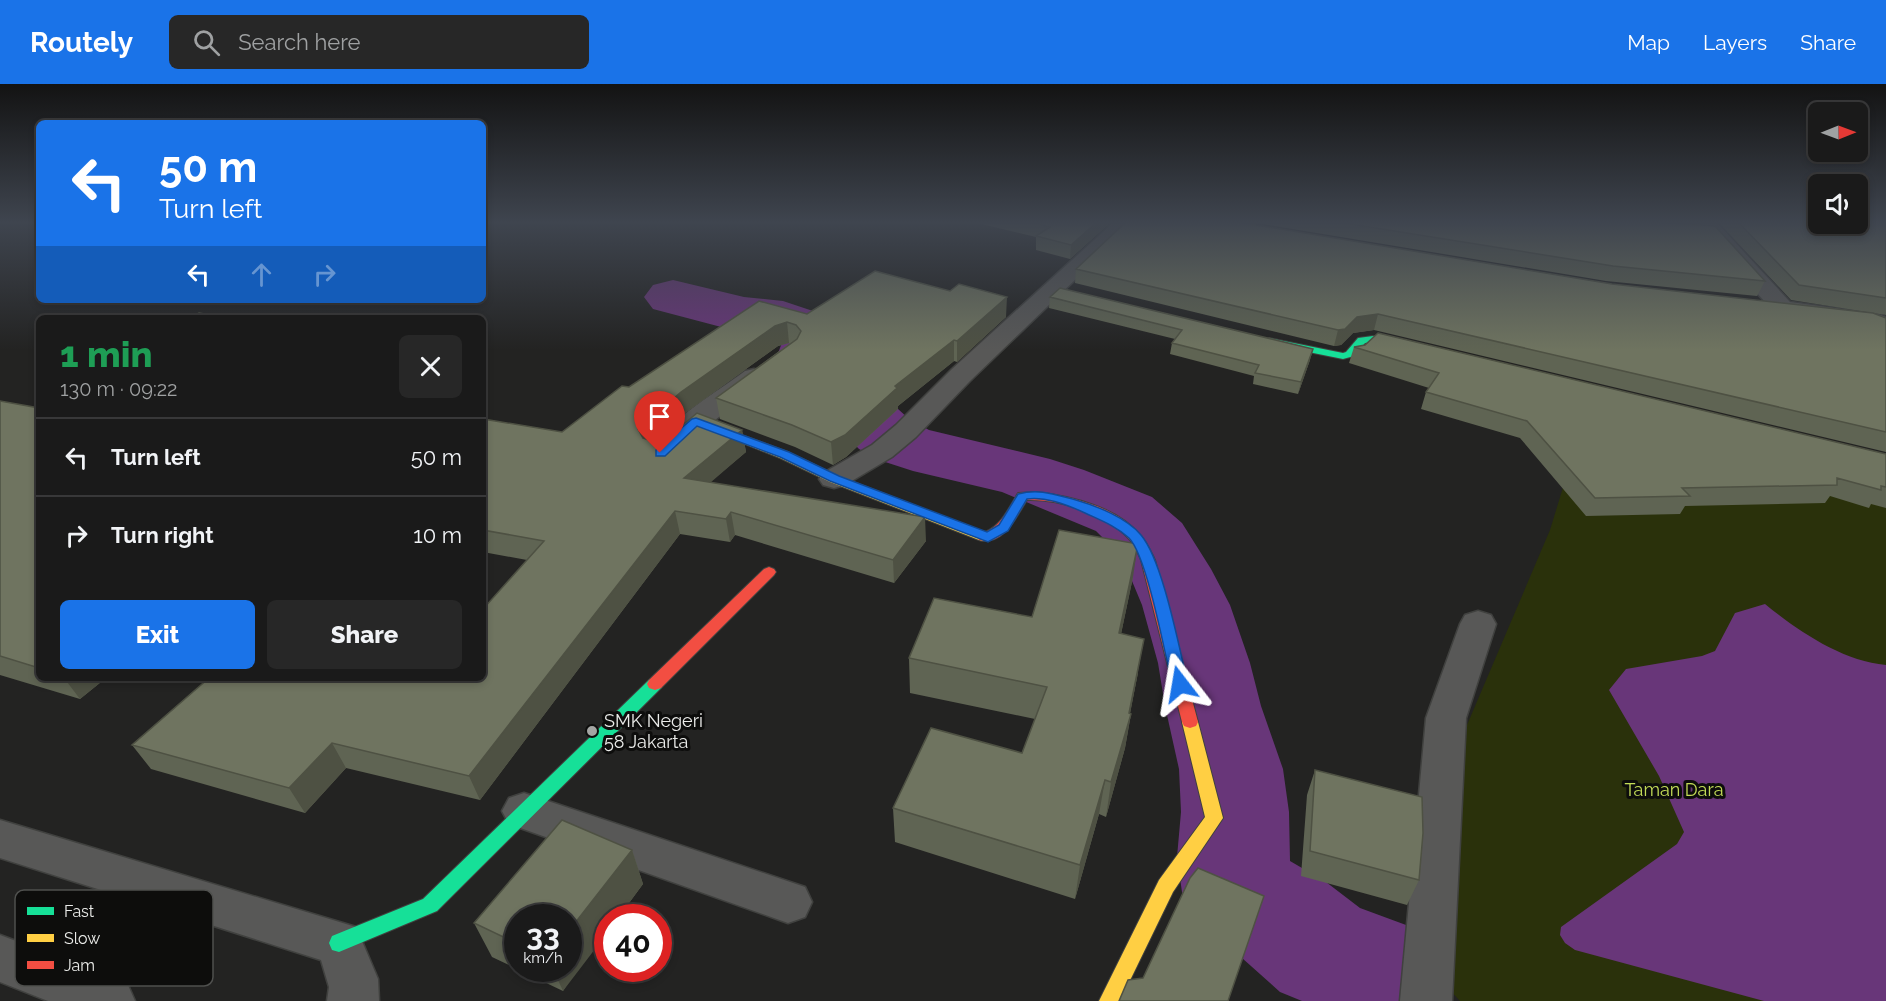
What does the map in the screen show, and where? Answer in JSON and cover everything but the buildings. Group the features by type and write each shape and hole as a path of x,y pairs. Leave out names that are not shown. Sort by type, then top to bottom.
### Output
{"street":[{"path":"834,479 882,451 906,431 962,375 1062,289 1084,265"},
{"path":"1744,265 1783,308"},
{"path":"1751,305 1883,324"},
{"path":"1253,337 1334,356 1350,354 1362,340 1373,339 1431,352"},
{"path":"660,453 696,421 779,359"},
{"path":"696,421 784,455 834,479 988,537 1004,528 1023,496 1038,494 1078,505 1118,524 1136,537 1148,560 1214,818 1166,886 1109,1001"},
{"path":"213,904 339,943 430,905 769,572"},
{"path":"1426,1001 1446,718 1478,624"},
{"path":"524,811 788,902"},
{"path":"0,839 166,890"},
{"path":"339,943 352,976 355,996 353,1001"},
{"path":"0,958 15,964"},
{"path":"71,986 109,1001"}],"green space":[{"name":"Taman Dara","path":"1623,444 1886,507 1886,1001 1460,1001 1449,989 1467,725 1550,530 1572,458"}],"shaded area":[{"path":"1765,604 1821,643 1853,658 1886,665 1886,1001 1764,1001 1575,950 1565,943 1560,935 1561,927 1677,844 1684,832 1659,776 1609,690 1626,669 1702,656 1715,651 1735,613"}],"waterway":[{"path":"673,297 744,315 783,319 810,330 813,344 806,364 805,380 811,385 851,402 884,434 904,445 939,456 1024,475 1057,486 1124,514 1153,541 1186,605 1204,663 1213,706 1231,769 1235,812 1233,857 1239,892 1284,920 1323,952 1382,974"}],"traffic: fast":[{"path":"1269,341 1343,356 1350,354 1362,340 1373,339 1415,348"},
{"path":"339,943 430,905 655,684"}],"traffic: slow":[{"path":"701,423 784,455 834,479 984,537"},
{"path":"1109,1001 1166,886 1214,818 1190,722"}],"traffic: jam":[{"path":"984,537 988,538 1003,528 1023,496 1051,497 1082,506 1111,519 1134,536 1148,560 1190,722"},
{"path":"655,684 769,572"}],"place":[{"name":"SMK Negeri 58 Jakarta","path":"592,731"}],"route":[{"path":"660,453 696,421 784,455 834,479 988,537 1004,528 1023,496 1038,494 1078,505 1118,524 1136,537 1148,560 1180,684"}]}
